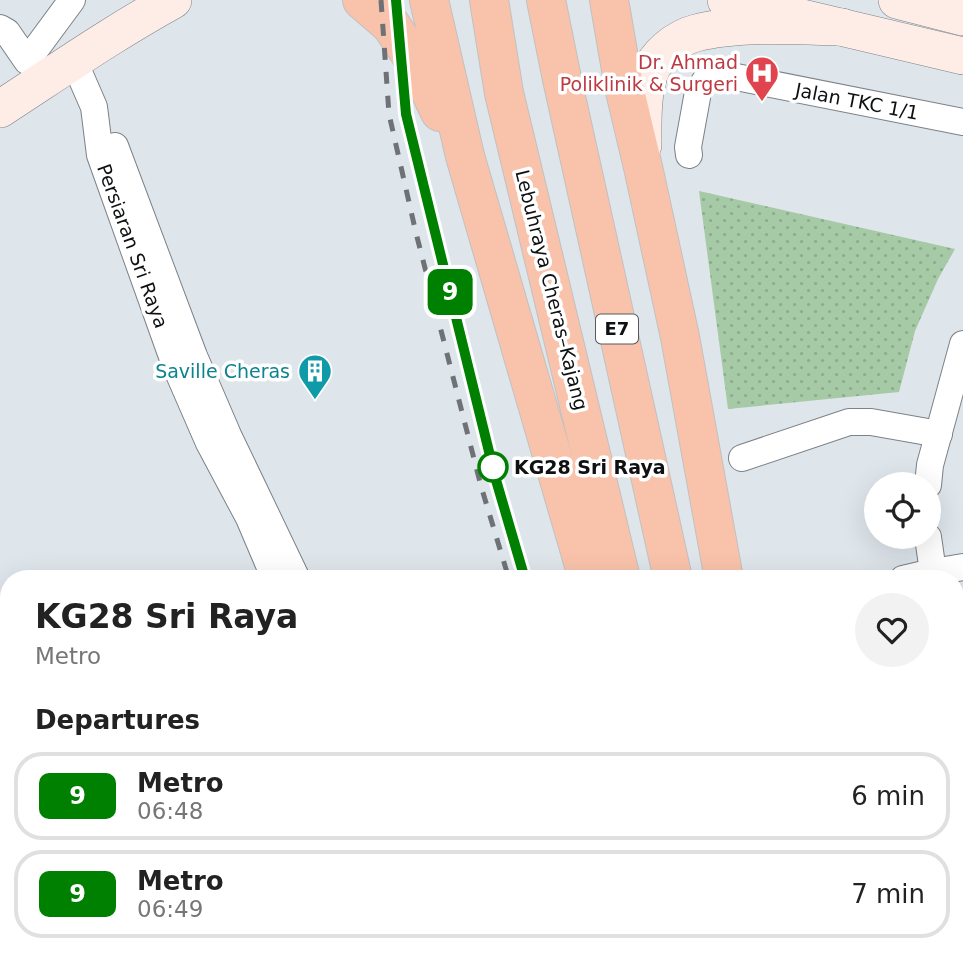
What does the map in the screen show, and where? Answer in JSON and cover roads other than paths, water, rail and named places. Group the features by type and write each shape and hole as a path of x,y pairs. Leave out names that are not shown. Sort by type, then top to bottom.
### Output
{"highway":[{"path":"362,0 391,25 416,64 466,156"},
{"path":"429,0 466,156 585,570"},
{"name":"Lebuhraya Cheras–Kajang","path":"489,0 504,93 619,570"},
{"name":"E7","path":"546,0 671,570"},
{"path":"609,0 624,87 680,337 722,570"}],"main road":[{"path":"13,70 122,0"},
{"path":"0,109 103,40 173,0"},
{"path":"726,0 963,56"},
{"path":"897,0 963,17"},
{"path":"643,167 643,108 649,72 674,43 694,33 719,29 771,26 842,27"}],"street":[{"path":"13,70 72,0"},
{"path":"0,28 7,32 13,70"},
{"name":"Persiaran Sri Raya","path":"74,61 94,107 117,149 194,356 228,435 293,570"},
{"name":"Jalan TKC 1/1","path":"690,155 688,147 698,92 706,79 721,74 963,122"},
{"name":"Persiaran Sri Raya","path":"94,107 100,155 175,365 209,443 249,518 271,570"},
{"path":"929,472 963,344"},
{"path":"742,458 849,422 871,422 939,434"},
{"path":"249,518 255,570"},
{"path":"930,549 933,570"},
{"path":"945,570 963,567"}],"railway":[{"path":"381,0 389,114 416,233 481,486 506,570"},
{"path":"396,0 406,115 496,480 522,570"}],"metro line":[{"name":"9","path":"396,0 406,114 496,480 522,570"}],"place":[{"name":"Dr. Ahmad Poliklinik & Surgeri","path":"762,103"},
{"name":"Saville Cheras","path":"315,401"},
{"name":"KG28 Sri Raya","path":"493,467"}]}
